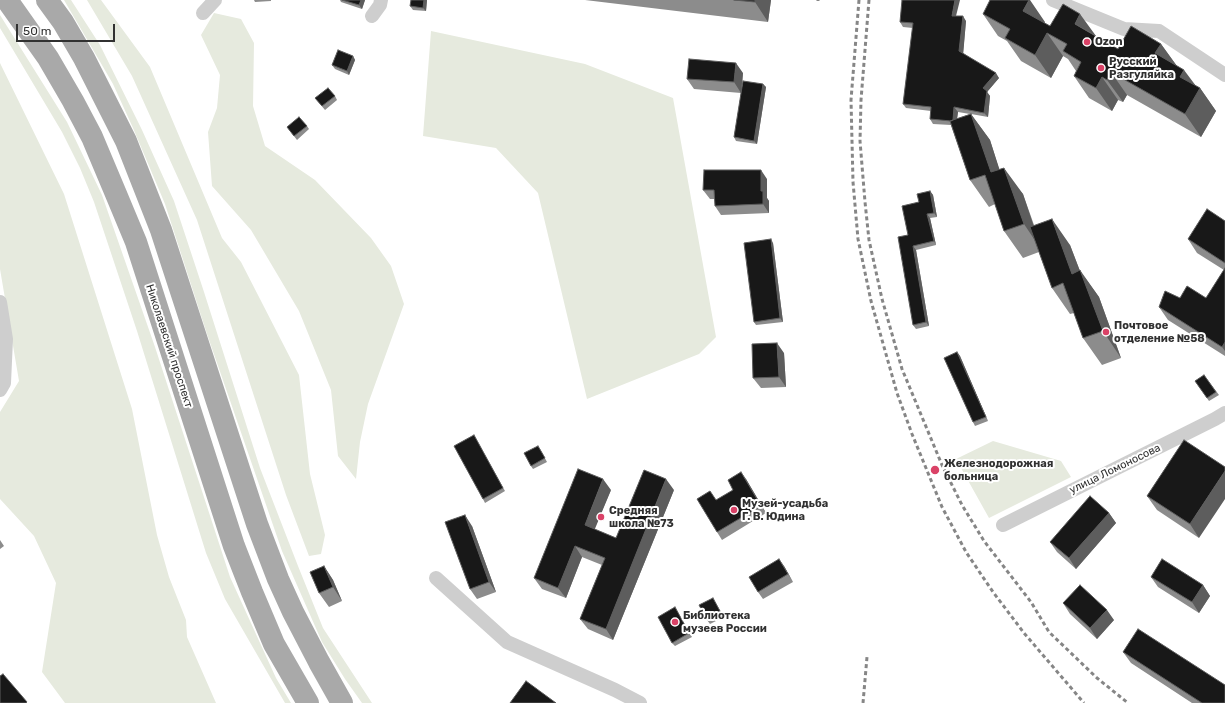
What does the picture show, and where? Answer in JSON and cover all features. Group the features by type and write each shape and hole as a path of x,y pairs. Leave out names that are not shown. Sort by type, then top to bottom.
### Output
{"main road":[{"path":"47,0 63,22 84,58 126,141 161,230 257,524 278,580 296,619 342,703"},
{"name":"Николаевский проспект","path":"8,4 48,58 74,101 92,137 136,242 234,546 274,644 308,703"}],"street":[{"path":"203,13 216,0"},
{"path":"372,16 380,5 380,0"},
{"path":"1053,0 1124,29 1159,31 1225,74"},
{"path":"0,302 6,339 4,383 0,390"},
{"name":"улица Ломоносова","path":"1003,525 1225,413"},
{"path":"436,578 507,642 615,690 640,703"}],"shaded area":[{"path":"64,0 71,0 100,45 142,130 174,201 260,468 298,566 323,628 372,703 362,703 322,642 282,551 207,334 165,204 113,84"},
{"path":"87,0 101,0 150,67 222,238 241,262 299,375 310,474 325,535 321,554 309,556 286,495 197,220 132,76"},
{"path":"214,13 241,19 254,43 253,106 265,146 315,180 371,238 391,266 404,304 368,404 360,442 356,479 338,456 331,390 299,311 251,230 212,186 208,132 217,108 220,75 201,35"},
{"path":"0,15 67,122 102,195 155,347 230,577 276,678 291,703 285,703 225,599 206,553 137,331 94,202 80,168 62,132 0,28"},
{"path":"431,31 585,64 673,98 716,337 699,354 587,399 538,193 496,148 423,136"},
{"path":"0,63 64,194 132,409 157,535 169,577 186,620 187,637 216,703 65,703 42,672 56,583 34,536 0,499 0,412 19,381 0,269"},
{"path":"993,441 1061,461 1071,477 989,518 956,459"}],"building":[{"path":"342,0 361,0 359,5"},
{"path":"411,0 424,0 423,8 410,6"},
{"path":"734,0 755,0 755,2"},
{"path":"902,0 955,0 952,16 963,16 959,51 996,73 983,88 987,91 984,113 954,107 953,120 951,121 930,119 931,107 903,104 913,23 900,22"},
{"path":"990,0 1029,0 1023,11 1050,26 1063,4 1080,14 1075,24 1118,49 1131,26 1161,44 1155,53 1184,70 1180,77 1200,88 1185,114 1111,72 1107,80 1102,77 1096,88 1074,76 1081,62 1063,51 1067,44 1047,33 1035,55 1005,38 1010,29 983,14"},
{"path":"338,50 353,56 347,71 332,65"},
{"path":"689,59 736,63 734,82 687,79"},
{"path":"743,81 763,84 754,141 734,137"},
{"path":"328,88 335,96 322,106 315,98"},
{"path":"971,114 991,172 1004,168 1024,224 1004,231 985,175 970,180 950,121"},
{"path":"299,117 307,126 294,136 287,127"},
{"path":"704,170 761,170 761,191 763,191 763,204 715,206 714,190 703,190"},
{"path":"930,191 934,213 927,214 934,241 913,246 926,322 913,325 898,237 908,235 902,206 919,202 917,194"},
{"path":"1207,209 1225,221 1225,263 1188,239"},
{"path":"1052,219 1072,274 1080,270 1103,331 1083,338 1063,283 1052,288 1030,227"},
{"path":"771,239 780,318 754,322 744,243"},
{"path":"1225,268 1225,342 1222,347 1159,307 1165,291 1180,298 1187,286 1206,298"},
{"path":"777,343 779,377 753,378 752,344"},
{"path":"957,352 986,417 973,422 944,358"},
{"path":"1204,375 1216,392 1207,398 1195,381"},
{"path":"474,435 503,488 483,499 454,446"},
{"path":"1184,440 1225,467 1225,471 1190,524 1147,496"},
{"path":"538,446 545,458 531,466 524,453"},
{"path":"578,469 603,479 585,525 616,538 644,470 666,479 606,629 580,619 605,558 575,546 558,588 534,578"},
{"name":"Музей-усадьба Г. В. Юдина","path":"741,472 761,506 717,532 697,499 710,491 716,500 733,490 728,480"},
{"path":"1090,496 1109,513 1069,558 1050,542"},
{"path":"465,515 489,582 470,589 445,522"},
{"path":"779,559 788,574 758,592 749,577"},
{"path":"1162,559 1203,585 1192,602 1151,577"},
{"path":"324,566 333,587 319,593 310,572"},
{"path":"1080,585 1107,610 1090,628 1063,603"},
{"path":"713,598 721,613 707,620 699,605"},
{"path":"675,607 689,633 672,643 658,617"},
{"path":"1138,629 1225,685 1225,703 1202,703 1123,652"},
{"path":"3,674 27,702 26,703 0,703 0,676"},
{"path":"526,681 556,703 510,703"}],"railway":[{"path":"859,0 851,100 853,182 858,239 871,301 897,393 942,507 966,552 993,592 1024,633 1084,703"},
{"path":"869,0 861,100 860,141 865,202 869,240 882,299 902,369 942,465 962,505 984,541 1031,602 1049,632 1097,678 1128,703"},
{"path":"863,703 867,657"}],"place":[{"name":"Ozon","path":"1087,42"},
{"name":"Русский Разгуляйка","path":"1101,68"},
{"name":"Почтовое отделение №58","path":"1106,332"},
{"name":"Железнодорожная больница","path":"935,470"},
{"name":"Музей-усадьба Г. В. Юдина","path":"734,510"},
{"name":"Средняя школа №73","path":"601,517"},
{"name":"Библиотека музеев России","path":"675,622"}]}
